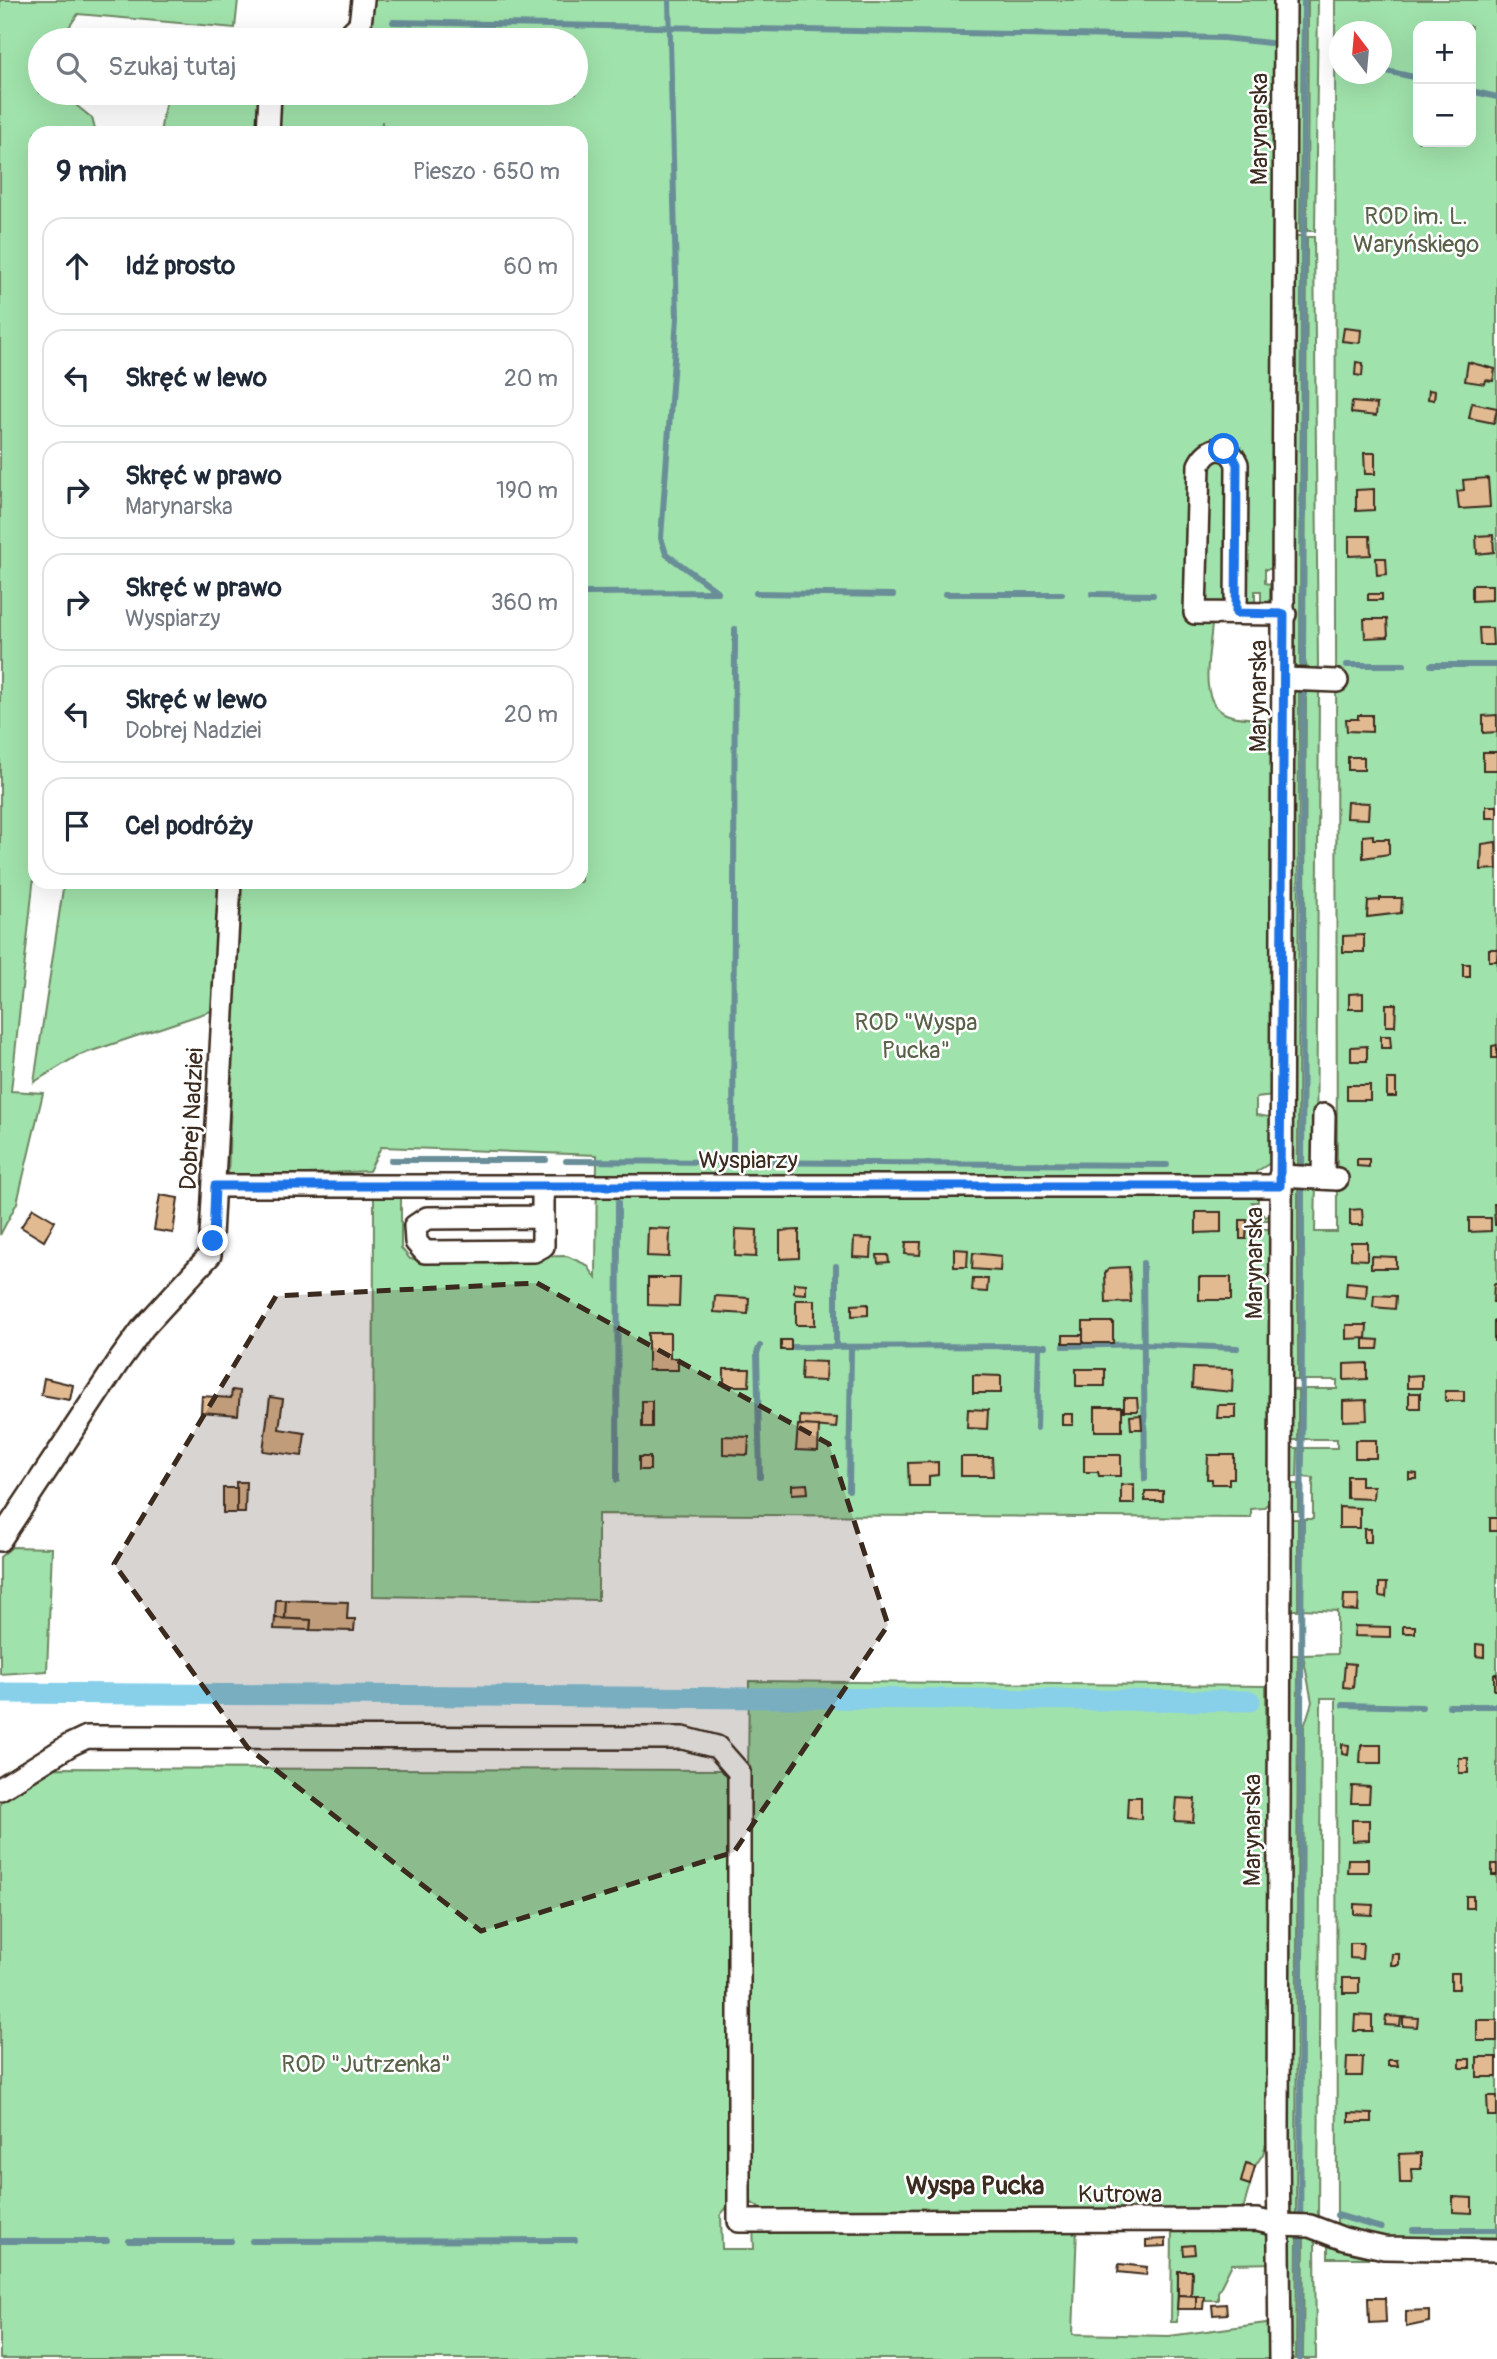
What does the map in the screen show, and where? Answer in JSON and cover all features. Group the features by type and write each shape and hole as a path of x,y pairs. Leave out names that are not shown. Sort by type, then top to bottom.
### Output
{"street":[{"path":"355,28 360,23 363,0"},
{"name":"Marynarska","path":"1280,2359 1283,1179 1296,680 1284,614 1285,0"},
{"path":"268,126 269,105"},
{"path":"1236,613 1237,464 1232,454 1224,449 1213,449 1204,454 1199,465 1195,613 1284,614"},
{"path":"1296,680 1337,681"},
{"name":"Dobrej Nadziei","path":"0,1540 118,1361 143,1328 210,1255 230,889"},
{"name":"Wyspiarzy","path":"215,1186 1326,1178 1324,1115"},
{"path":"543,1207 546,1246 534,1251 425,1251 416,1242 415,1226 427,1218 543,1207"},
{"name":"Kutrowa","path":"0,1789 87,1737 683,1738 717,1747 739,1772 739,2221 1257,2220 1282,2225 1310,2226 1344,2239 1384,2248 1497,2250"}],"highlighted area":[{"path":"537,1283 829,1444 888,1625 734,1852 481,1931 248,1748 114,1564 276,1296"}],"green space":[{"path":"0,0 238,0 235,28 78,14 68,28 28,28 28,105 76,105 92,118 94,126 28,126 28,889 33,889 11,1091 43,1093 17,1203 0,1235"},
{"name":"ROD \"Wyspa Pucka\"","path":"373,0 1277,0 1275,569 1265,569 1265,583 1270,584 1270,602 1261,606 1261,591 1255,591 1255,622 1212,623 1207,674 1211,698 1226,714 1244,718 1276,719 1272,835 1273,1096 1256,1098 1256,1115 1270,1117 1270,1163 1256,1172 1258,1202 1252,1202 1265,1217 1272,1215 1272,1220 1240,1220 1240,1239 1246,1239 1247,1229 1272,1229 1270,1502 1263,1508 1251,1509 1251,1518 598,1514 598,1600 373,1596 374,1196 401,1195 401,1248 410,1259 567,1256 587,1265 596,1278 597,1155 381,1147 369,1171 228,1178 239,889 588,889 588,126 382,126 382,121 382,126 278,126 279,105 588,105 588,28 371,28"},
{"path":"1294,0 1302,0 1300,232 1293,231"},
{"path":"1308,0 1318,0 1315,231 1307,231"},
{"name":"ROD im. L. Waryńskiego","path":"1335,0 1497,0 1497,2237 1384,2238 1337,2226 1336,1698 1321,1698 1318,2219 1302,2219 1304,1727 1312,1702 1303,1655 1337,1654 1337,1611 1303,1609 1304,1519 1313,1519 1313,1478 1303,1477 1304,1448 1337,1448 1337,1439 1303,1439 1304,1389 1337,1389 1337,1380 1303,1380 1304,1184 1316,1184 1315,1232 1337,1232 1335,84 1392,84 1392,21 1335,21"},
{"path":"165,105 261,105 260,126 161,126"},
{"path":"1293,236 1301,236 1300,672 1291,672"},
{"path":"1307,237 1314,237 1318,666 1314,673 1308,673 1305,660"},
{"path":"1291,684 1299,685 1298,1169 1288,1169"},
{"path":"1306,685 1319,691 1316,1170 1304,1169"},
{"path":"63,889 223,889 217,1009 77,1056 34,1082"},
{"path":"1288,1183 1298,1184 1298,1380 1288,1380"},
{"path":"1288,1389 1298,1390 1298,1440 1288,1440"},
{"path":"1288,1448 1298,1448 1297,1477 1288,1477"},
{"path":"1287,1484 1298,1484 1298,1511 1287,1511"},
{"path":"1287,1519 1298,1519 1298,1610 1287,1610"},
{"path":"12,1547 52,1548 47,1671 0,1674 0,1557"},
{"path":"1287,1655 1298,1655 1296,2219 1286,2219"},
{"path":"749,1681 1266,1686 1266,1734 1270,1743 1269,2133 1263,2154 1255,2166 1247,2163 1241,2182 1250,2185 1244,2206 1234,2212 768,2214 749,2201 744,2189"},
{"name":"ROD \"Jutrzenka\"","path":"49,1768 722,1770 731,1779 729,2205 721,2214 722,2249 754,2249 753,2227 1077,2226 1073,2334 1169,2336 1274,2322 1274,2359 0,2359 0,1801"},
{"path":"1172,2227 1266,2231 1274,2263 1232,2264 1218,2292 1218,2300 1191,2296 1192,2271 1178,2271 1177,2322 1171,2322"},
{"path":"1297,2233 1296,2359 1287,2359 1286,2234"},
{"path":"1304,2233 1315,2238 1316,2359 1303,2359"},
{"path":"1328,2242 1388,2258 1328,2258"}],"building":[{"path":"1344,328 1361,330 1360,343 1342,341"},
{"path":"1356,362 1363,363 1362,376 1355,375"},
{"path":"1468,362 1495,369 1493,381 1486,380 1485,384 1465,381"},
{"path":"1429,390 1435,391 1434,400 1428,399"},
{"path":"1352,402 1377,404 1376,416 1351,413"},
{"path":"1472,403 1497,408 1494,423 1469,418"},
{"path":"1364,453 1375,453 1375,474 1365,474"},
{"path":"1488,478 1490,507 1459,509 1457,491 1464,490 1463,480"},
{"path":"1374,489 1374,510 1356,511 1356,490"},
{"path":"1493,535 1494,552 1477,554 1476,536"},
{"path":"1349,536 1370,536 1371,555 1349,556"},
{"path":"1376,558 1386,558 1387,574 1377,575"},
{"path":"1472,585 1492,585 1492,600 1472,601"},
{"path":"1368,594 1382,594 1382,600 1368,600"},
{"path":"1364,619 1387,619 1388,637 1365,638"},
{"path":"1479,628 1492,628 1493,645 1480,645"},
{"path":"1358,715 1372,715 1372,732 1347,731 1346,719 1358,719"},
{"path":"1497,715 1497,732 1483,733 1483,716"},
{"path":"1483,752 1497,752 1497,770 1483,770"},
{"path":"1348,757 1364,757 1364,770 1348,770"},
{"path":"1347,802 1369,803 1368,819 1346,818"},
{"path":"1486,806 1497,806 1497,818 1486,818"},
{"path":"1373,835 1373,839 1389,839 1389,854 1363,858 1363,836"},
{"path":"1496,842 1497,869 1481,870 1482,844"},
{"path":"1402,898 1401,913 1367,917 1368,901"},
{"path":"1364,935 1364,952 1343,952 1343,936"},
{"path":"1489,949 1497,949 1497,961 1489,961"},
{"path":"1463,964 1470,964 1470,977 1463,977"},
{"path":"1363,993 1363,1009 1349,1009 1349,994"},
{"path":"1386,1004 1396,1004 1395,1026 1386,1026"},
{"path":"1381,1036 1390,1036 1391,1048 1381,1048"},
{"path":"1497,1045 1497,1058 1492,1058 1492,1046"},
{"path":"1367,1046 1367,1061 1351,1061 1351,1047"},
{"path":"1387,1079 1396,1079 1396,1097 1387,1097"},
{"path":"1347,1085 1370,1085 1370,1100 1347,1100"},
{"path":"1357,1159 1369,1159 1369,1167 1357,1166"},
{"path":"160,1195 178,1198 173,1233 154,1230"},
{"path":"1494,1204 1497,1204 1497,1225 1495,1225"},
{"path":"33,1208 55,1221 44,1241 21,1227"},
{"path":"1362,1209 1363,1225 1350,1225 1350,1210"},
{"path":"1196,1212 1221,1212 1221,1232 1196,1233"},
{"path":"1469,1218 1491,1218 1491,1231 1469,1232"},
{"path":"1240,1220 1247,1220 1246,1239 1240,1239"},
{"path":"648,1228 670,1229 669,1257 647,1256"},
{"path":"736,1229 757,1230 756,1257 735,1256"},
{"path":"799,1230 799,1258 780,1259 780,1231"},
{"path":"854,1238 872,1239 871,1258 853,1257"},
{"path":"906,1242 921,1242 920,1255 905,1254"},
{"path":"1351,1242 1367,1242 1367,1260 1351,1259"},
{"path":"954,1249 968,1250 967,1267 954,1267"},
{"path":"973,1253 1001,1256 1000,1271 972,1269"},
{"path":"877,1255 888,1255 889,1262 878,1263"},
{"path":"1371,1256 1396,1257 1396,1268 1371,1268"},
{"path":"1129,1267 1131,1302 1106,1303 1105,1273 1110,1268"},
{"path":"1199,1277 1231,1277 1231,1300 1199,1300"},
{"path":"648,1278 680,1278 679,1306 648,1305"},
{"path":"973,1279 988,1279 987,1292 972,1291"},
{"path":"1347,1282 1367,1284 1366,1298 1346,1296"},
{"path":"794,1283 806,1284 806,1294 794,1293"},
{"path":"1494,1284 1497,1284 1497,1302 1493,1302"},
{"path":"1374,1295 1396,1296 1395,1309 1373,1307"},
{"path":"715,1296 749,1298 748,1314 714,1312"},
{"path":"796,1300 815,1300 815,1325 796,1325"},
{"path":"868,1304 868,1315 852,1316 852,1305"},
{"path":"1494,1321 1497,1321 1497,1341 1494,1341"},
{"path":"1083,1322 1113,1322 1113,1343 1083,1343"},
{"path":"1346,1325 1367,1325 1366,1338 1346,1339"},
{"path":"648,1333 670,1333 670,1358 678,1358 678,1370 648,1370"},
{"path":"1063,1335 1083,1335 1083,1343 1063,1343"},
{"path":"1364,1339 1379,1340 1378,1349 1364,1349"},
{"path":"781,1340 791,1340 791,1350 781,1350"},
{"path":"802,1361 826,1362 825,1381 801,1380"},
{"path":"1367,1363 1367,1379 1344,1380 1344,1364"},
{"path":"1193,1368 1233,1369 1232,1392 1192,1388"},
{"path":"724,1369 750,1369 749,1386 724,1386"},
{"path":"1076,1369 1105,1369 1105,1386 1076,1386"},
{"path":"973,1375 1001,1376 1001,1393 973,1393"},
{"path":"1422,1375 1422,1388 1407,1388 1407,1376"},
{"path":"44,1378 73,1385 70,1400 41,1395"},
{"path":"232,1390 240,1391 238,1415 201,1412 202,1396 231,1398"},
{"path":"1445,1391 1464,1391 1464,1401 1445,1401"},
{"path":"1409,1393 1420,1393 1420,1408 1409,1408"},
{"path":"270,1397 283,1399 279,1429 305,1433 302,1456 263,1451"},
{"path":"1124,1398 1137,1398 1138,1411 1124,1411"},
{"path":"1366,1400 1367,1420 1343,1421 1343,1401"},
{"path":"642,1401 652,1401 652,1427 642,1427"},
{"path":"1218,1405 1236,1405 1236,1418 1217,1418"},
{"path":"1095,1407 1122,1407 1122,1431 1095,1431"},
{"path":"968,1409 988,1410 987,1429 967,1428"},
{"path":"1062,1414 1073,1414 1073,1425 1062,1425"},
{"path":"1141,1415 1142,1429 1131,1429 1130,1416"},
{"path":"800,1416 837,1418 836,1428 800,1425"},
{"path":"798,1425 819,1426 818,1451 796,1450"},
{"path":"723,1436 749,1437 748,1455 723,1454"},
{"path":"1355,1440 1376,1440 1376,1458 1355,1458"},
{"path":"1084,1455 1121,1455 1121,1476 1099,1476 1098,1472 1084,1472"},
{"path":"1208,1455 1234,1455 1234,1478 1229,1478 1229,1484 1212,1484 1212,1479 1207,1479"},
{"path":"639,1457 650,1457 650,1470 639,1470"},
{"path":"961,1457 992,1457 993,1476 961,1476"},
{"path":"938,1462 938,1475 929,1476 929,1486 909,1486 908,1463"},
{"path":"1409,1473 1417,1474 1417,1479 1409,1479"},
{"path":"1347,1476 1361,1476 1361,1486 1374,1486 1373,1499 1347,1498"},
{"path":"236,1482 246,1482 245,1513 237,1513"},
{"path":"807,1484 808,1493 792,1494 792,1485"},
{"path":"1134,1484 1134,1504 1121,1504 1121,1485"},
{"path":"223,1488 237,1488 237,1513 223,1513"},
{"path":"1145,1491 1163,1491 1163,1501 1145,1501"},
{"path":"1339,1507 1360,1508 1360,1528 1339,1528"},
{"path":"1490,1518 1497,1518 1497,1531 1490,1531"},
{"path":"1364,1529 1371,1529 1371,1542 1364,1542"},
{"path":"1379,1583 1387,1583 1386,1597 1379,1596"},
{"path":"1344,1595 1359,1595 1358,1611 1343,1610"},
{"path":"276,1600 286,1600 285,1619 275,1618"},
{"path":"286,1600 348,1602 347,1619 355,1619 354,1631 310,1630 311,1620 285,1619"},
{"path":"275,1618 311,1620 310,1630 274,1629"},
{"path":"1355,1626 1390,1627 1390,1637 1354,1636"},
{"path":"1403,1626 1415,1626 1415,1633 1403,1633"},
{"path":"1476,1644 1484,1645 1484,1657 1476,1656"},
{"path":"1345,1663 1355,1664 1353,1688 1343,1687"},
{"path":"1494,1674 1497,1674 1497,1690 1494,1690"},
{"path":"1342,1744 1349,1745 1348,1755 1342,1754"},
{"path":"1361,1745 1381,1745 1381,1763 1360,1763"},
{"path":"1459,1758 1468,1758 1468,1773 1459,1773"},
{"path":"1352,1786 1370,1787 1369,1803 1351,1803"},
{"path":"1128,1797 1141,1797 1141,1819 1127,1818"},
{"path":"1177,1798 1195,1799 1193,1822 1175,1821"},
{"path":"1352,1820 1369,1820 1369,1840 1352,1841"},
{"path":"1348,1859 1368,1859 1368,1872 1347,1872"},
{"path":"1492,1864 1497,1864 1497,1875 1492,1875"},
{"path":"1466,1896 1473,1896 1473,1908 1466,1908"},
{"path":"1354,1904 1373,1905 1372,1915 1354,1914"},
{"path":"1350,1943 1363,1943 1362,1959 1350,1958"},
{"path":"1392,1954 1399,1954 1399,1965 1391,1965"},
{"path":"1451,1973 1459,1973 1459,1989 1451,1989"},
{"path":"1343,1978 1359,1978 1359,1993 1343,1993"},
{"path":"1355,2015 1372,2016 1372,2031 1354,2031"},
{"path":"1386,2016 1401,2017 1400,2026 1385,2025"},
{"path":"1403,2017 1418,2018 1417,2027 1403,2026"},
{"path":"1477,2020 1497,2020 1497,2041 1477,2041"},
{"path":"1347,2057 1363,2057 1362,2076 1346,2076"},
{"path":"1477,2057 1497,2057 1497,2077 1477,2077"},
{"path":"1460,2059 1470,2059 1470,2068 1460,2068"},
{"path":"1388,2060 1397,2060 1398,2066 1388,2066"},
{"path":"1487,2096 1497,2096 1497,2116 1488,2116"},
{"path":"1349,2113 1372,2114 1372,2122 1349,2122"},
{"path":"1421,2153 1421,2169 1411,2169 1412,2183 1400,2183 1399,2154"},
{"path":"1246,2163 1255,2166 1250,2185 1241,2182"},
{"path":"1453,2197 1472,2198 1472,2213 1453,2212"},
{"path":"1166,2239 1166,2246 1146,2247 1146,2240"},
{"path":"1194,2245 1195,2254 1184,2255 1183,2246"},
{"path":"1119,2264 1147,2267 1146,2275 1118,2272"},
{"path":"1178,2271 1192,2271 1191,2296 1178,2295"},
{"path":"1178,2295 1196,2296 1196,2309 1177,2309"},
{"path":"1196,2296 1204,2296 1203,2309 1196,2309"},
{"path":"1368,2298 1385,2298 1386,2322 1369,2323"},
{"path":"1226,2304 1227,2314 1213,2315 1212,2305"},
{"path":"1429,2310 1429,2322 1406,2327 1406,2311"}],"waterway":[{"path":"669,0 677,318 661,538 666,554 718,592"},
{"path":"1300,2359 1304,0"},
{"path":"393,22 1223,38 1270,43"},
{"path":"1392,72 1413,77"},
{"path":"1476,92 1497,97"},
{"path":"588,593 716,592"},
{"path":"756,593 893,595"},
{"path":"945,594 1062,594"},
{"path":"1092,594 1153,595"},
{"path":"733,1162 735,629"},
{"path":"1347,665 1404,665"},
{"path":"1431,665 1497,665"},
{"path":"391,1160 546,1160"},
{"path":"566,1161 1167,1165"},
{"path":"617,1480 618,1202"},
{"path":"1143,1263 1145,1479"},
{"path":"836,1266 836,1347"},
{"path":"1064,1346 1144,1344 1237,1348"},
{"path":"760,1346 757,1353 760,1477"},
{"path":"1037,1428 1039,1346"},
{"path":"791,1347 1046,1346"},
{"path":"849,1490 851,1347"},
{"path":"0,1693 1250,1701"},
{"path":"1343,1705 1422,1707"},
{"path":"1449,1706 1497,1706"},
{"path":"1337,2215 1381,2228"},
{"path":"1413,2230 1497,2230"},
{"path":"252,2241 575,2240"},
{"path":"0,2241 107,2241"},
{"path":"129,2241 231,2241"}],"district":[{"name":"Wyspa Pucka","path":"975,2186"}],"route":[{"path":"213,1241 215,1186 1280,1186 1284,614 1236,613 1237,464 1232,454 1224,449"}]}
